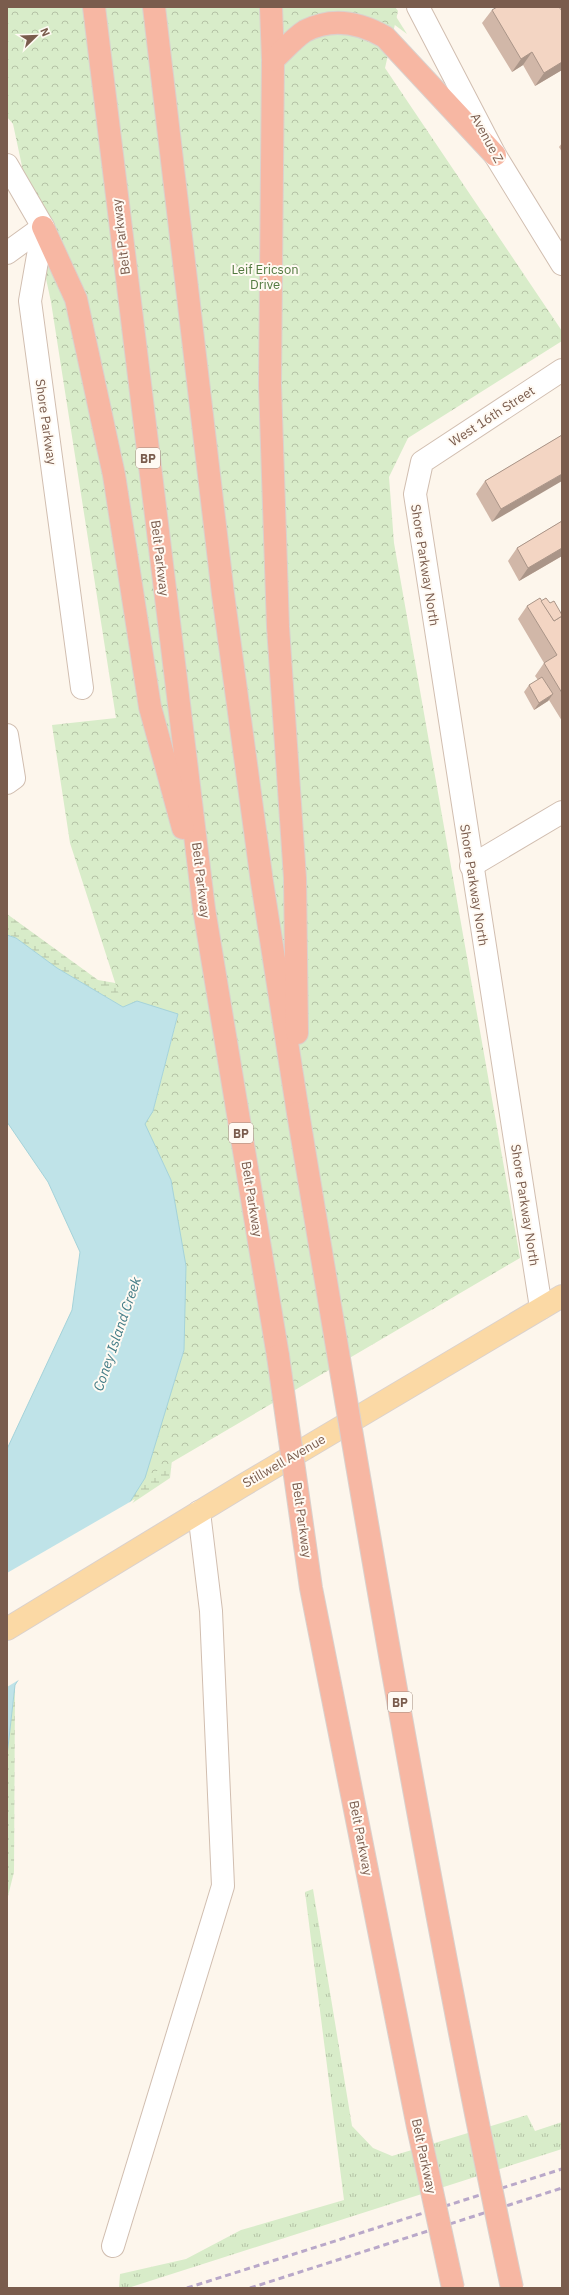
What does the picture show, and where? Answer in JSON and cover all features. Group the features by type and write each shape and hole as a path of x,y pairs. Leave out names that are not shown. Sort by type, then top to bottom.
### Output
{"highway":[{"name":"Belt Parkway","path":"94,7 204,909 278,1356 311,1588 418,2127 453,2288"},
{"name":"BP","path":"154,7 222,587 262,882 298,1113 370,1539 473,2103 512,2288"},
{"path":"271,7 273,60 270,385 278,627 295,878 298,1113"},
{"path":"273,60 305,31 331,23 352,22 372,30 385,37 495,155"},
{"path":"43,227 76,299 114,475 150,707 204,909"}],"main road":[{"name":"Stillwell Avenue","path":"7,1629 242,1486 562,1296"}],"street":[{"name":"Avenue Z","path":"420,8 495,155 562,264"},
{"path":"7,165 43,227 7,252"},
{"name":"Shore Parkway","path":"43,227 30,301 82,688"},
{"name":"West 16th Street","path":"422,462 562,370"},
{"name":"Shore Parkway North","path":"422,462 414,494 541,1308"},
{"path":"7,735 14,778 7,783"},
{"path":"471,866 562,812"},
{"path":"113,2246 223,1886 211,1611 199,1512"}],"green space":[{"name":"Leif Ericson Drive","path":"7,7 395,7 398,11 385,68 562,331 562,341 408,438 389,477 394,543 520,1258 145,1478 184,1350 171,1180 145,1124 153,1111 178,1015 123,1007 70,843 52,725 116,718 51,302 13,124 7,117"},
{"path":"390,7 407,34 384,17"},
{"path":"7,914 98,980 144,988 176,1423 170,1478 128,1506 123,1007 57,968 16,938 7,935"},
{"path":"15,1685 14,1872 7,1900 7,1756"},
{"path":"313,1889 352,2126 373,2148 392,2156 527,2115 535,2131 562,2122 562,2149 128,2288 119,2288 120,2274 186,2259 241,2230 344,2200 305,1892"}],"water":[{"name":"Coney Island Creek","path":"7,935 16,938 57,968 123,1007 137,1001 178,1014 153,1111 145,1124 171,1180 186,1266 184,1350 145,1478 15,1685 7,1756 7,1449 72,1310 80,1252 48,1182 7,1122"}],"pier":[{"path":"135,1499 22,1678 7,1687 7,1573"}],"building":[{"path":"497,7 559,7 562,11 562,62 544,73 532,52 521,59 492,10"},
{"path":"562,435 562,474 501,509 485,481"},
{"path":"562,521 562,548 528,568 517,548"},
{"path":"540,598 554,621 562,616 562,693 544,663 557,655 527,606"},
{"path":"546,598 550,603 554,601 562,615 554,621 541,601"},
{"path":"542,677 553,694 539,703 529,685"}],"railway":[{"path":"187,2288 562,2169"},
{"path":"250,2288 562,2188"}]}
